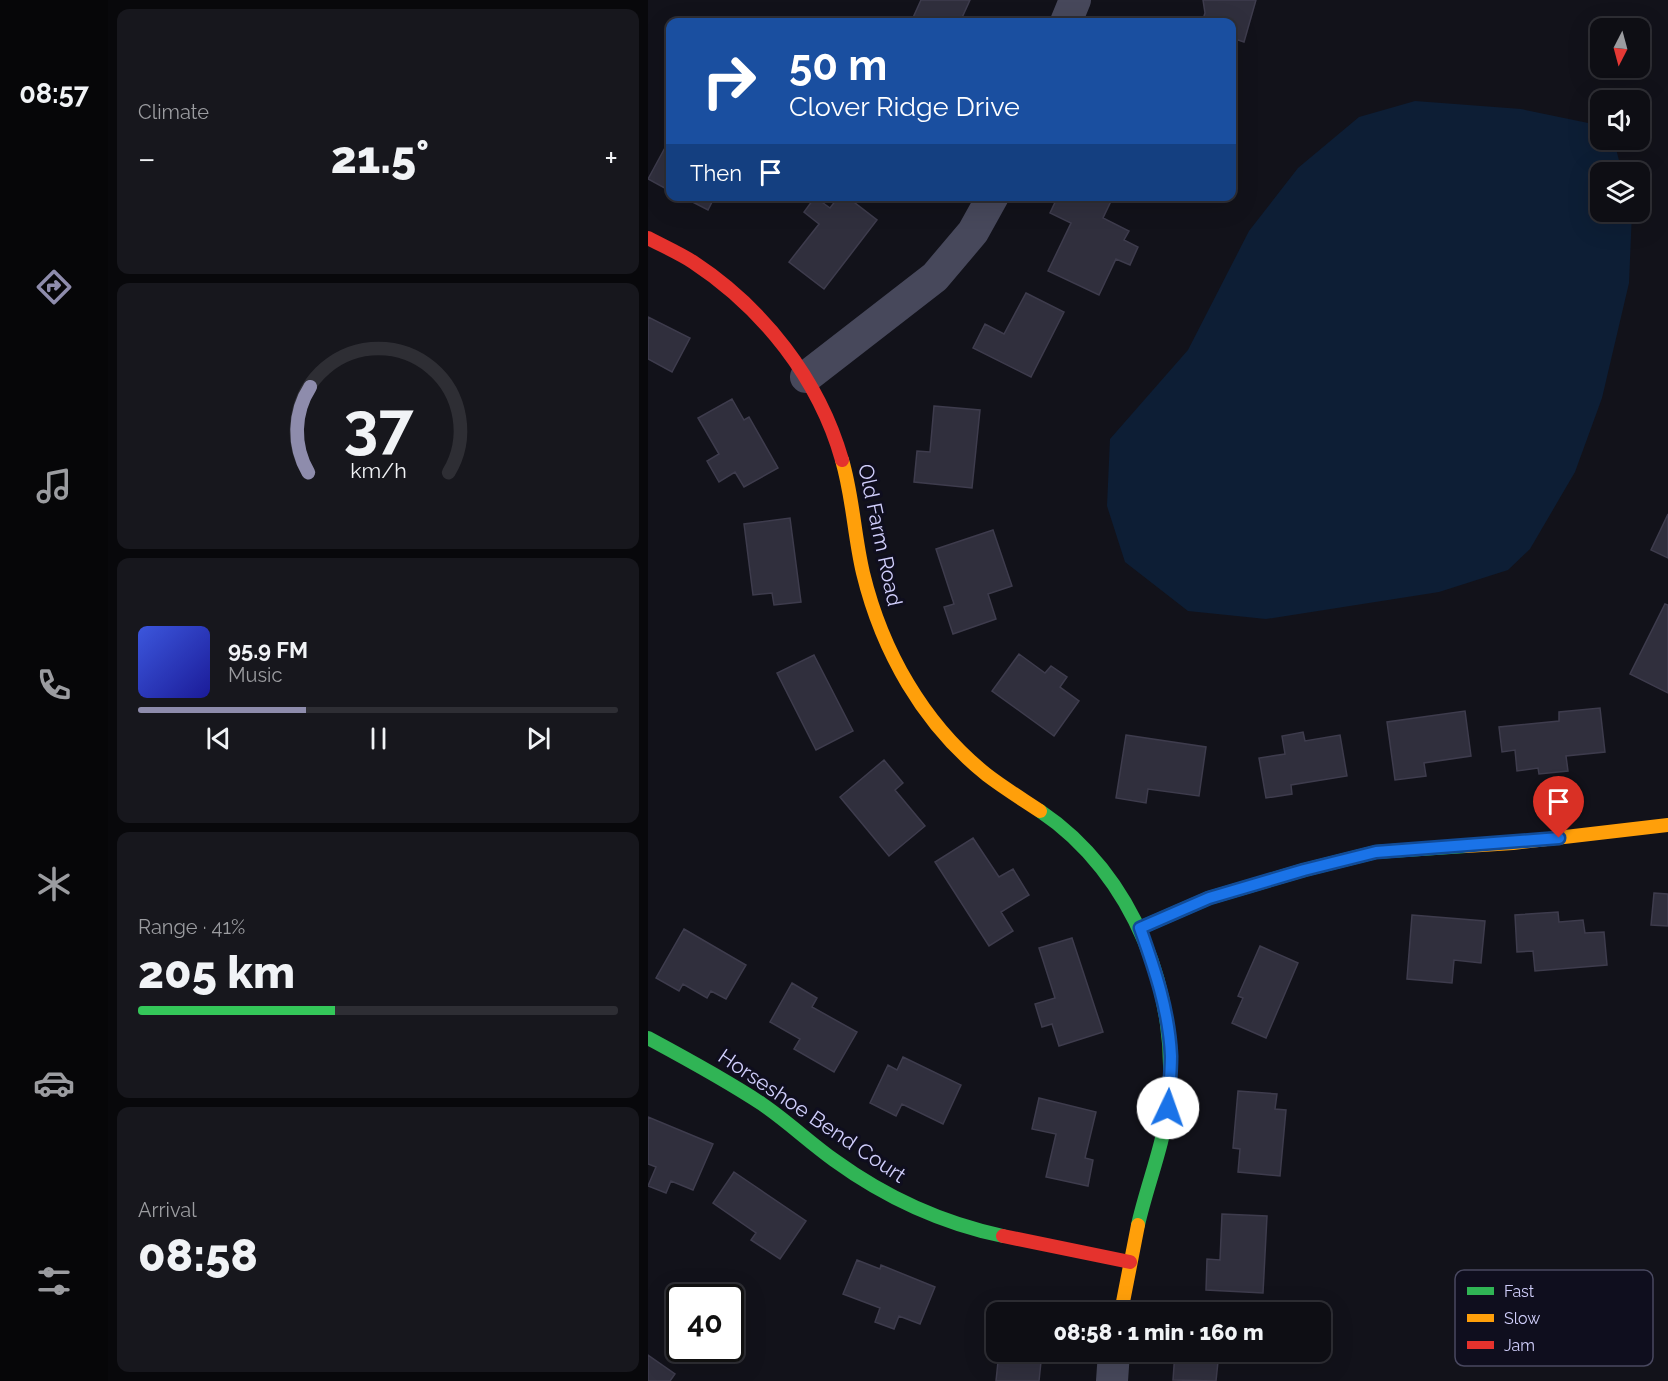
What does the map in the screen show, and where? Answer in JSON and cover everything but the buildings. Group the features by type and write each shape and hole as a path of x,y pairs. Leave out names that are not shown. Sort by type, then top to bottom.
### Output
{"street":[{"path":"1068,18 1075,0"},
{"path":"806,377 935,277 973,232 990,201"},
{"name":"Old Farm Road","path":"648,238 692,262 746,304 768,326 806,377 824,409 838,442 849,483 862,568 871,604 902,675 939,728 976,767 997,784 1045,815 1089,854 1113,885 1140,928 1163,996 1171,1056 1168,1108 1161,1143 1138,1222 1123,1302"},
{"path":"1140,928 1209,898 1376,852 1513,843 1668,825"},
{"name":"Horseshoe Bend Court","path":"648,1038 707,1070 763,1105 834,1160 879,1190 929,1214 985,1232 1130,1262"},
{"path":"1112,1381 1113,1362"}],"water":[{"path":"1415,101 1521,109 1590,123 1590,150 1616,150 1619,162 1590,162 1590,222 1632,222 1629,283 1602,398 1575,472 1530,549 1508,570 1439,592 1266,619 1188,611 1125,562 1107,506 1110,439 1188,350 1249,231 1298,168 1359,117"}],"traffic: fast":[{"path":"1040,811 1073,837 1101,868 1125,903 1144,941 1158,981 1167,1022 1170,1064 1168,1106 1138,1225"},
{"path":"1140,928 1209,898 1304,870 1376,852 1466,846"},
{"path":"648,1038 762,1104 834,1160 873,1186 936,1216 1003,1236"}],"traffic: slow":[{"path":"842,460 849,488 860,559 871,602 881,630 908,684 943,733 964,755 993,780 1040,811"},
{"path":"1466,846 1513,843 1668,825"},
{"path":"1123,1302 1138,1225"}],"traffic: jam":[{"path":"648,238 688,259 719,280 765,324 785,348 819,401 842,460"},
{"path":"1003,1236 1130,1262"}],"route":[{"path":"1168,1108 1171,1056 1168,1024 1163,996 1140,928 1209,898 1376,852 1559,838"}]}
